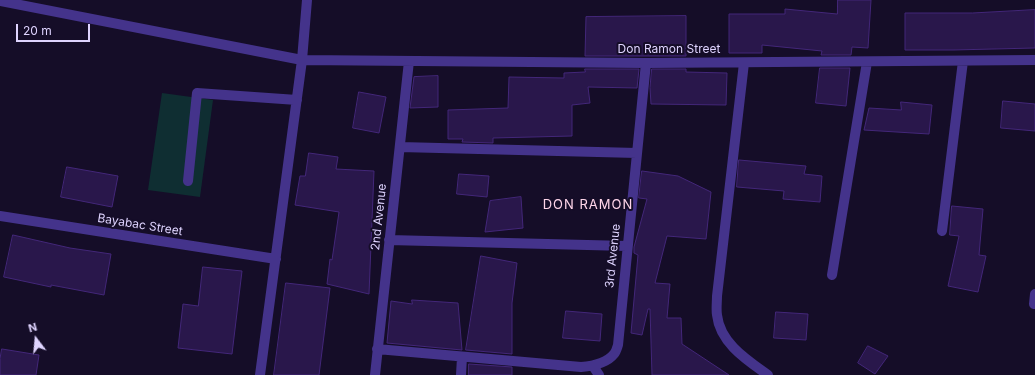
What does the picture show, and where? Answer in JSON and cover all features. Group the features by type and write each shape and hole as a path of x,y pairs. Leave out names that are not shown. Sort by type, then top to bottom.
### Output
{"street":[{"path":"260,375 297,100 307,0"},
{"name":"Don Ramon Street","path":"0,1 302,60 646,63 1035,60"},
{"name":"2nd Avenue","path":"375,375 409,61"},
{"path":"942,231 963,61"},
{"path":"744,62 716,315 722,332 733,347 747,360 768,375"},
{"path":"832,275 867,62"},
{"name":"3rd Avenue","path":"593,366 603,362 613,355 618,345 646,63"},
{"path":"188,181 197,93 297,100"},
{"path":"400,146 637,153"},
{"name":"Bayabac Street","path":"0,216 276,259"},
{"path":"390,240 627,246"},
{"path":"377,349 462,357 559,370 593,366 599,375"},
{"path":"461,375 462,357"}],"green space":[{"path":"162,93 213,100 200,197 148,190"}],"building":[{"path":"838,0 871,0 868,48 852,47 851,55 821,55 822,51 762,45 762,53 729,53 729,14 785,14 785,9 837,14"},
{"path":"1035,10 1035,48 905,50 905,13 972,13"},
{"path":"686,16 686,56 585,56 586,17"},
{"path":"820,68 850,68 846,106 816,103"},
{"path":"585,69 639,69 637,88 588,87 590,103 572,105 572,136 493,138 493,143 462,142 463,139 448,139 448,110 508,108 509,77 564,78 564,73 585,72"},
{"path":"652,69 686,69 686,72 727,73 726,105 651,104 650,88"},
{"path":"438,76 438,107 410,108 414,77"},
{"path":"359,92 386,97 379,133 353,128"},
{"path":"1003,101 1035,104 1035,131 1001,128"},
{"path":"901,102 932,105 929,134 864,130 869,108 901,110"},
{"path":"309,153 338,157 336,169 374,171 369,294 327,284 339,212 295,205 300,176 305,176"},
{"path":"739,160 806,166 804,174 822,176 820,202 783,199 784,191 737,187"},
{"path":"67,167 118,176 112,207 61,197"},
{"path":"642,171 678,176 711,192 706,239 667,236 655,283 670,284 667,318 681,318 682,344 729,375 652,375 650,309 648,309 642,335 631,333 638,255 634,253 634,247 647,199 639,198"},
{"path":"459,174 489,176 487,197 457,194"},
{"path":"521,197 523,228 485,232 490,201"},
{"path":"952,206 983,209 979,255 986,256 978,292 948,286 959,236 950,235"},
{"path":"13,235 70,248 111,254 104,295 51,285 51,287 4,277"},
{"path":"481,256 517,263 512,303 512,354 466,350"},
{"path":"203,267 242,271 232,354 178,348 183,304 198,306"},
{"path":"286,283 330,288 319,375 274,375"},
{"path":"412,300 458,303 462,350 387,343 391,301 412,304"},
{"path":"566,311 602,314 600,341 563,338"},
{"path":"776,312 808,314 806,340 774,338"},
{"path":"868,346 888,356 875,374 858,363"},
{"path":"2,349 39,355 36,375 0,375 0,359"},
{"path":"469,364 512,367 512,375 469,375"}],"district":[{"name":"DON RAMON","path":"588,205"}]}
